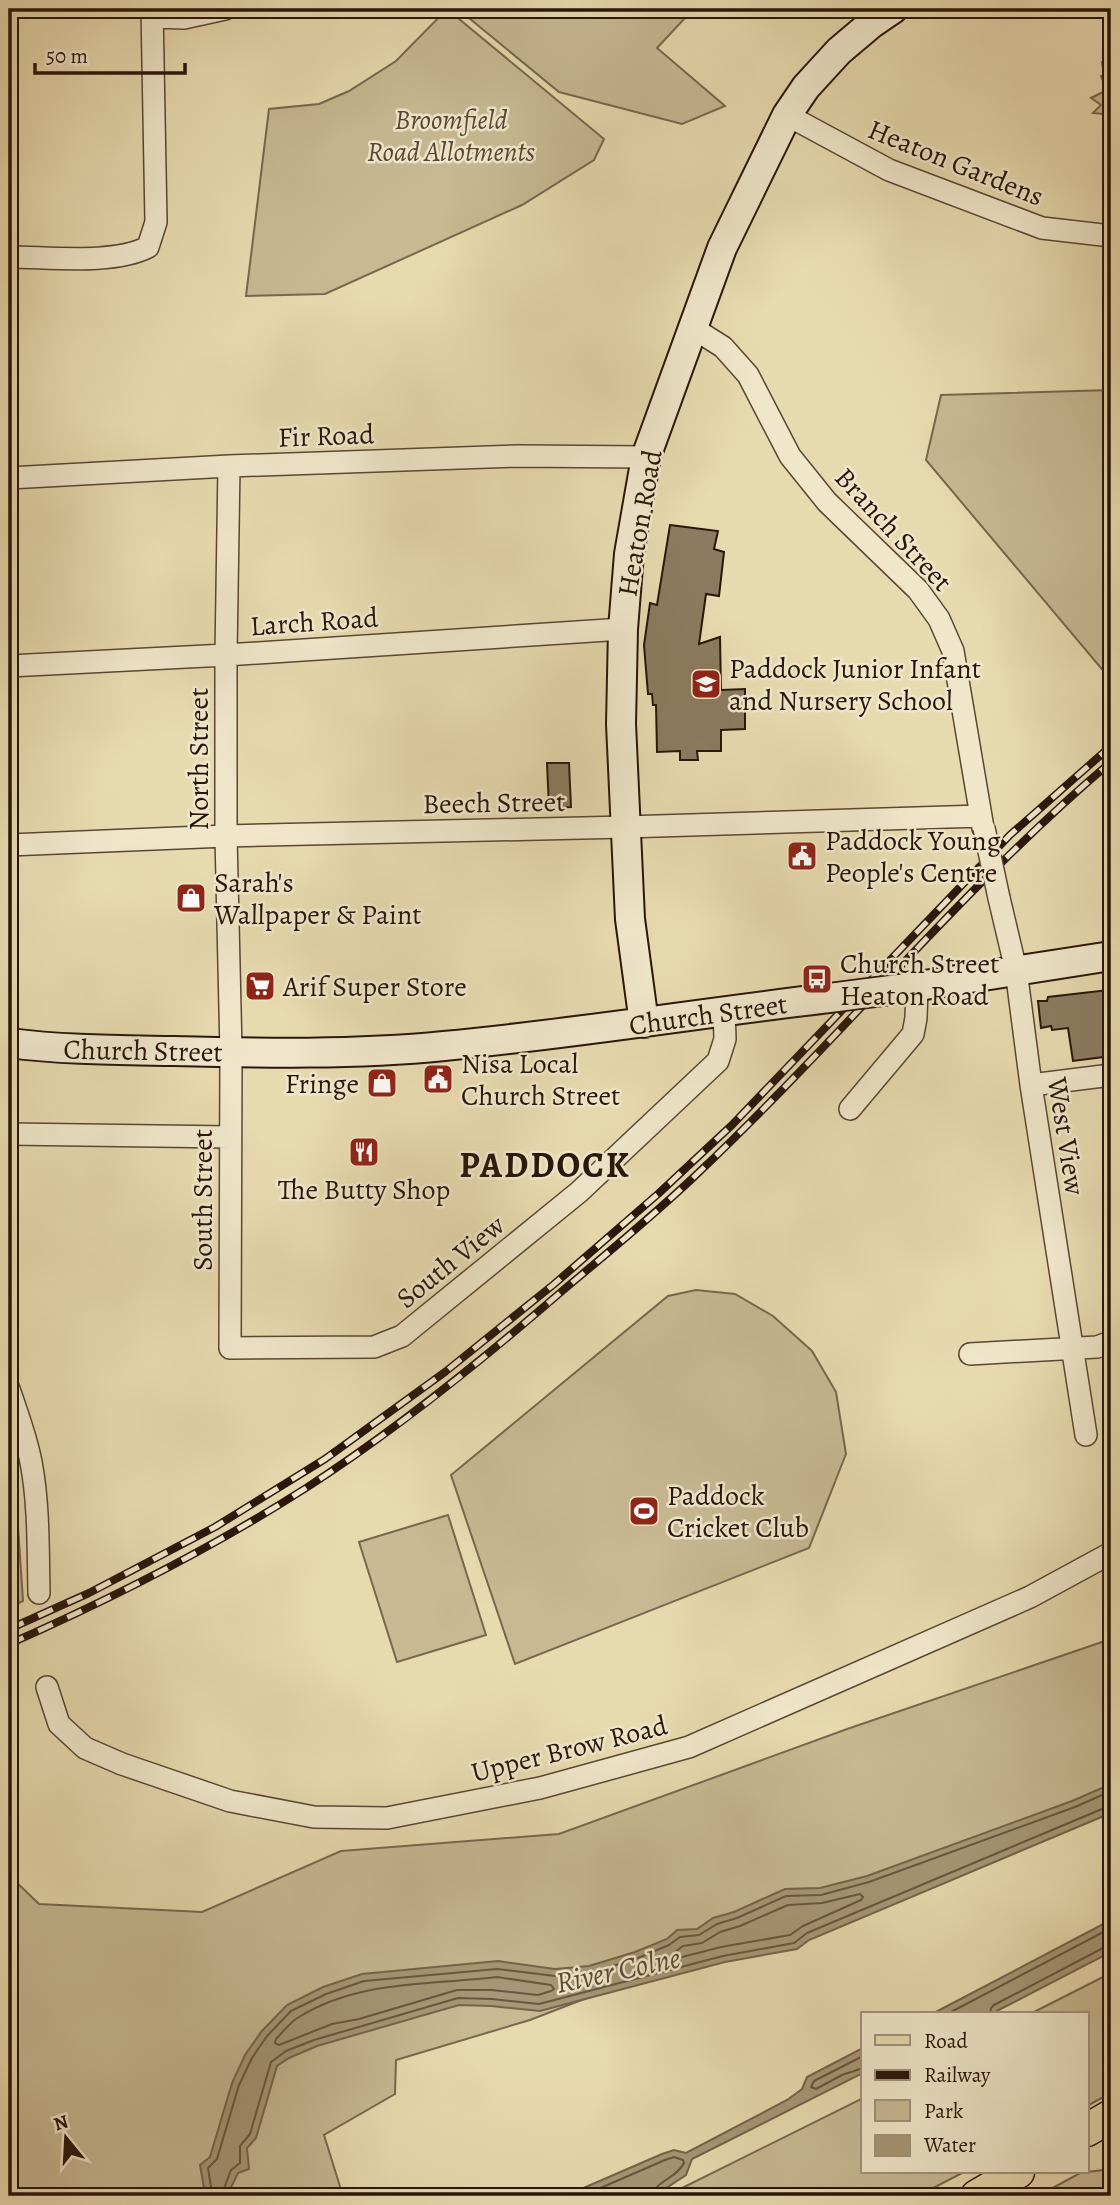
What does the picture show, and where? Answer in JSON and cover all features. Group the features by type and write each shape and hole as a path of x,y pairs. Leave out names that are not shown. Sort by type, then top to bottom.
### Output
{"main road":[{"path":"1088,2129 1111,2116"},
{"path":"977,2196 1015,2174"}],"street":[{"path":"9,257 103,258 132,255 149,247 156,222 152,13 184,18 225,9"},
{"name":"Heaton Road","path":"644,1023 630,919 621,724 623,629 629,554 646,457 722,248 787,115 806,87 839,51 892,9"},
{"name":"Heaton Gardens","path":"787,115 889,170 1042,228 1111,236"},
{"name":"Branch Street","path":"693,328 723,347 748,375 790,456 827,502 918,590 939,620 953,651 982,822 1016,970"},
{"name":"Fir Road","path":"9,478 229,466 518,456 646,457"},
{"name":"North Street","path":"229,466 226,836 230,1052"},
{"name":"Larch Road","path":"9,666 623,629"},
{"name":"Beech Street","path":"9,845 226,836 982,822"},
{"name":"Church Street","path":"9,1043 52,1048 230,1052 357,1052 443,1046 908,988 1111,956"},
{"name":"West View","path":"1016,970 1031,1085 1086,1435"},
{"path":"850,1109 913,1034 916,1018 908,988"},
{"name":"South View","path":"230,1348 374,1347 402,1336 579,1192 718,1061 725,1039 724,1010"},
{"name":"South Street","path":"230,1052 230,1348"},
{"path":"1031,1085 1111,1075"},
{"path":"9,1134 230,1137"},
{"path":"970,1354 1097,1347 1111,1342"},
{"path":"9,1389 24,1433 45,1522 40,1593"},
{"name":"Upper Brow Road","path":"47,1687 59,1724 85,1748 122,1764 230,1801 314,1818 387,1818 540,1788 689,1747 1030,1597 1111,1553"}],"green space":[{"name":"Broomfield Road Allotments","path":"447,9 604,139 594,160 522,205 325,294 246,296 269,109 319,104 349,91 396,61"},
{"path":"458,9 700,9 684,19 657,48 725,106 682,124 559,92"},
{"path":"1111,58 1111,115 1093,113 1101,105 1091,98 1107,90 1101,76 1104,75 1102,62"},
{"path":"1111,390 1111,680 926,460 941,395"},
{"name":"Paddock Cricket Club","path":"696,1290 735,1294 773,1316 812,1351 836,1392 846,1454 809,1548 515,1664 451,1475 668,1296"},
{"path":"9,1440 13,1452 23,1601 9,1608"},
{"path":"448,1515 486,1635 397,1662 359,1542"},
{"path":"1111,1639 1111,1795 530,2020 396,2060 395,2094 324,2135 343,2196 9,2196 9,1875 39,1904 202,1912 341,1851 559,1834 850,1728"},
{"path":"1111,1973 1111,2093 1088,2105 1088,2012 1034,2012"},
{"path":"861,2099 861,2174 960,2174 918,2196 666,2196"},
{"path":"1111,2169 1111,2196 1038,2196 1078,2174"}],"water":[{"name":"River Colne","path":"1111,1784 1111,1813 809,1940 797,1949 725,1962 540,2011 459,2005 317,2046 289,2058 277,2066 256,2138 247,2148 249,2169 238,2173 227,2196 198,2196 204,2188 200,2165 210,2157 232,2083 245,2055 261,2032 287,2005 323,1987 362,1974 498,1961 555,1969 589,1966 667,1939 677,1930 697,1929 713,1918 734,1912 785,1889 820,1888 867,1876 1072,1801"},
{"path":"1111,1920 1111,1952 995,2012 936,2012"},
{"path":"861,2049 861,2074 692,2159 686,2175 654,2196 565,2196 662,2154 674,2150 686,2153 787,2100 802,2089 807,2077"}],"building":[{"path":"670,525 718,531 714,549 724,552 719,596 706,594 699,644 720,637 721,690 745,689 745,729 721,730 721,751 697,751 698,760 680,760 680,751 657,752 656,705 653,705 652,694 648,694 644,645 650,603 657,605"},
{"path":"547,763 569,763 571,807 549,808"},
{"path":"1108,990 1111,1056 1073,1061 1068,1028 1041,1028 1038,1001 1047,1001 1048,997"}],"railway":[{"path":"9,1629 89,1593 215,1527 325,1459 445,1372 553,1285 658,1194 732,1125 1010,835 1111,746"},
{"path":"9,1644 160,1572 270,1510 372,1443 468,1369 629,1235 696,1175 800,1072 1003,861 1111,762"}],"place":[{"name":"Paddock Junior Infant and Nursery School","path":"706,684"},
{"name":"Paddock Young People's Centre","path":"802,856"},
{"name":"Sarah's Wallpaper & Paint","path":"191,898"},
{"name":"Church Street Heaton Road","path":"817,979"},
{"name":"Arif Super Store","path":"260,986"},
{"name":"Nisa Local Church Street","path":"438,1079"},
{"name":"Fringe","path":"382,1083"},
{"name":"The Butty Shop","path":"364,1152"},
{"name":"Paddock Cricket Club","path":"644,1511"}],"district":[{"name":"PADDOCK","path":"545,1165"}]}
